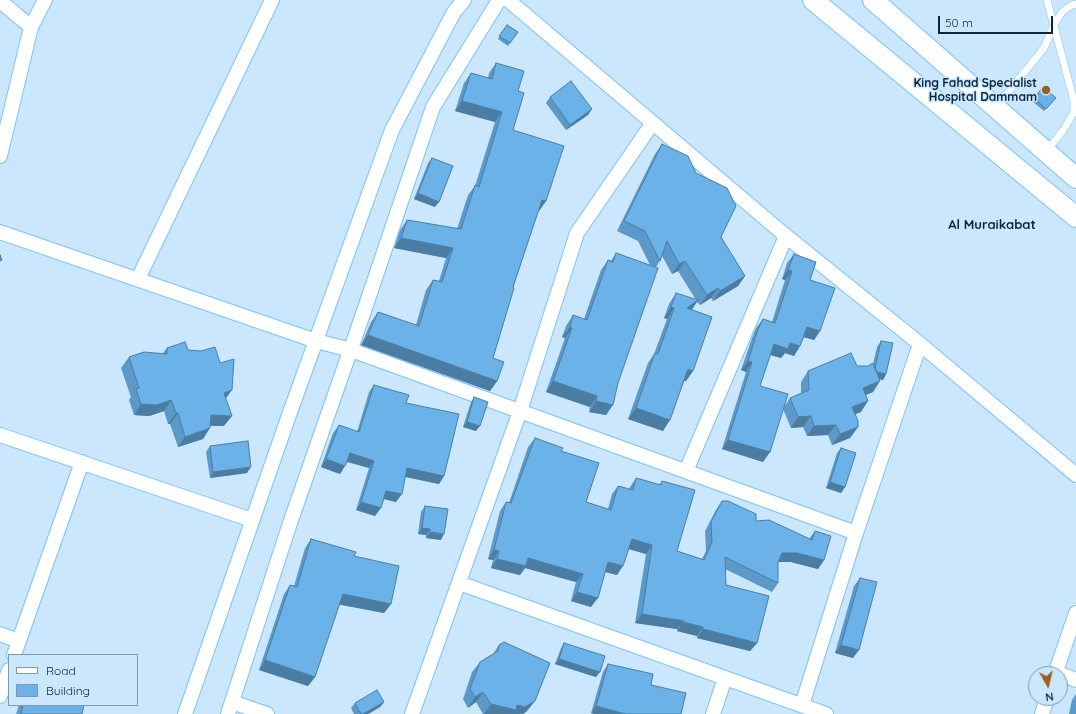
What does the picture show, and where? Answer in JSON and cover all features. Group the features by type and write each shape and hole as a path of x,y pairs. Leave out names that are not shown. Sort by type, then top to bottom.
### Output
{"street":[{"path":"0,156 31,27 45,0"},
{"path":"138,280 272,0"},
{"path":"184,714 392,130 454,12 464,0"},
{"path":"267,714 230,708 290,523 434,107 499,0"},
{"path":"508,0 652,124 786,236 920,344 1076,475"},
{"path":"813,0 1076,217"},
{"path":"873,0 1076,178"},
{"path":"0,1 31,27"},
{"path":"412,714 520,411 577,233 652,124"},
{"path":"1,235 316,341 351,350 856,533"},
{"path":"686,471 786,236"},
{"path":"802,705 856,533 920,344"},
{"path":"0,435 252,520"},
{"path":"14,654 82,462"},
{"path":"459,584 826,714"},
{"path":"1058,666 1076,613"},
{"path":"0,634 19,641"},
{"path":"0,696 8,673"},
{"path":"713,714 725,678"}],"lane":[{"path":"1046,151 1062,132 1074,112 1074,101 1047,0"},
{"path":"996,108 1044,48 1053,27 1062,12 1076,4"}],"building":[{"path":"507,25 518,32 510,43 499,36"},
{"path":"496,63 524,71 518,91 524,93 513,130 564,146 546,201 542,200 513,287 514,288 493,358 504,362 497,381 368,335 378,312 419,326 433,280 442,282 453,248 401,238 407,220 461,229 475,185 479,187 502,112 462,101 471,73 492,79"},
{"path":"571,81 592,109 570,125 550,97"},
{"path":"1043,87 1056,98 1046,109 1034,98"},
{"path":"662,144 688,156 696,173 727,188 736,206 721,237 745,276 720,291 718,288 707,295 685,261 679,264 667,241 660,261 645,231 624,221"},
{"path":"432,158 453,166 439,202 418,193"},
{"path":"616,253 658,268 618,383 613,405 596,401 597,396 553,381 572,328 570,327 573,315 587,320 608,260 613,262"},
{"path":"794,254 816,262 810,280 835,288 820,331 807,327 800,346 790,343 788,349 774,344 760,386 788,394 770,452 728,440 752,362 748,361 758,329 763,319 775,323 792,271 788,270"},
{"path":"676,293 698,300 687,308 712,317 693,371 688,369 670,420 636,408 655,353 658,354 674,308 671,307"},
{"path":"881,341 893,343 886,374 877,372 875,368"},
{"path":"185,342 188,350 201,351 215,347 220,363 234,359 232,390 224,393 232,416 211,415 210,428 185,437 178,413 176,413 171,400 157,405 141,404 136,389 139,388 129,357 144,352 167,354 167,348"},
{"path":"851,353 857,366 868,366 873,363 880,381 863,388 868,401 852,407 858,421 858,427 840,434 836,425 814,426 811,416 798,417 790,398 809,390 808,371"},
{"path":"374,385 409,395 406,403 459,414 444,476 407,468 402,494 386,491 381,508 361,502 374,461 350,453 345,466 326,459 339,425 359,432"},
{"path":"474,397 488,402 480,426 467,422"},
{"path":"535,438 563,448 561,451 599,463 586,502 611,510 618,486 633,490 636,478 661,485 662,481 695,490 677,551 704,560 712,542 711,522 722,501 728,501 756,514 756,521 769,520 812,540 815,531 831,536 824,560 797,553 782,553 778,563 778,583 725,557 726,585 769,596 757,643 703,629 703,627 683,622 684,621 642,614 652,545 632,539 623,566 608,562 598,598 577,592 583,574 528,558 526,566 497,559 499,551 494,550 506,502 511,503"},
{"path":"248,441 251,467 213,472 210,446"},
{"path":"841,448 856,453 845,487 830,482"},
{"path":"425,506 448,509 444,534 430,532 430,529 422,528"},
{"path":"311,539 356,552 354,556 399,566 391,604 343,594 315,677 265,660 290,585 297,587"},
{"path":"860,578 877,582 859,650 841,645"},
{"path":"504,642 550,663 535,701 525,707 517,705 516,710 491,704 483,692 475,697 470,689 480,662 498,651 499,645"},
{"path":"564,643 605,656 600,672 559,659"},
{"path":"608,664 653,674 651,685 686,693 681,714 626,714 596,706"},
{"path":"377,690 384,702 361,714 355,703"},
{"path":"23,706 84,706 82,714 21,714"}],"place":[{"name":"King Fahad Specialist Hospital Dammam","path":"1046,90"}],"district":[{"name":"Al Muraikabat","path":"992,225"}]}
